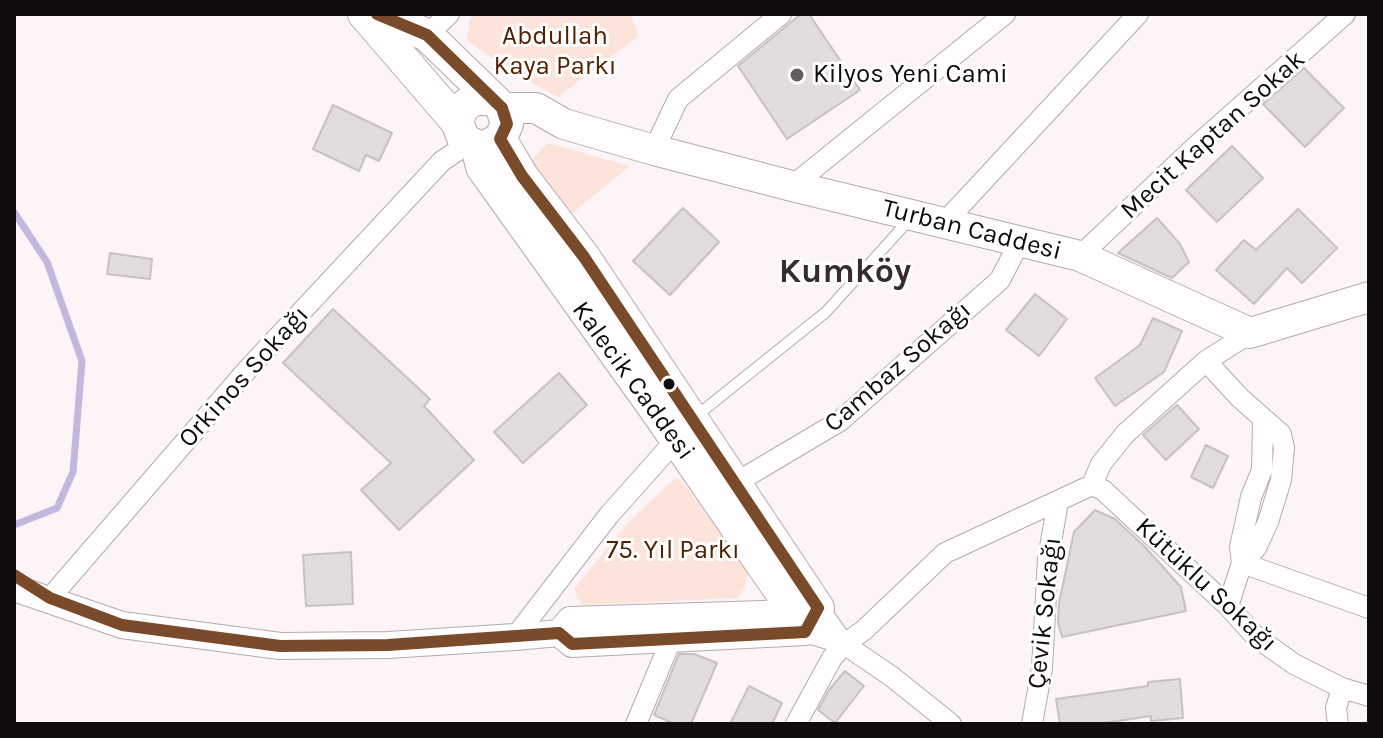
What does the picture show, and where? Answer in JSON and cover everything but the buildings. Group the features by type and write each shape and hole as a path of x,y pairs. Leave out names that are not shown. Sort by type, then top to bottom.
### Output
{"main road":[{"path":"364,14 479,130"},
{"path":"377,14 438,25 479,130"},
{"name":"Turban Caddesi","path":"479,130 564,124 792,186 1080,256 1250,333"},
{"name":"Kalecik Caddesi","path":"479,130 482,167 685,430 806,618"},
{"path":"1250,333 1369,297"}],"street":[{"path":"654,150 678,99 781,14"},
{"path":"792,186 1005,14"},
{"path":"945,222 1138,14"},
{"name":"Mecit Kaptan Sokak","path":"1080,256 1194,148 1345,14"},
{"name":"Orkinos Sokağı","path":"50,598 248,369 479,130"},
{"name":"Cambaz Sokağı","path":"725,489 840,421 1000,280 1020,241"},
{"path":"796,724 832,658 844,644 863,631 945,553 1092,485 1101,464 1125,434 1206,361 1250,333"},
{"path":"1206,361 1263,421 1281,434 1284,448 1281,480 1268,522 1256,548 1242,563 1228,606"},
{"path":"515,637 609,515 685,430"},
{"name":"Kütüklu Sokağı","path":"1092,485 1103,490 1228,606 1256,637 1294,664 1342,688 1369,696"},
{"name":"Çevik Sokağı","path":"1032,724 1042,668 1048,559 1058,502"},
{"path":"1242,563 1369,608"},
{"path":"14,575 50,598"},
{"path":"14,588 122,625 280,646 388,645 559,633 572,644 672,628 806,618"},
{"name":"Kalecik Caddesi","path":"806,618 891,676 951,724"},
{"path":"636,724 672,628"},
{"path":"1338,724 1336,708 1342,688"}],"lane":[{"path":"685,430 826,312 914,216"}],"green space":[{"name":"Abdullah Kaya Parkı","path":"478,14 630,14 639,36 558,97 510,71 467,40 470,18"},
{"path":"548,143 630,166 570,215 528,163"},
{"name":"75. Yıl Parkı","path":"675,478 680,479 732,547 748,574 738,598 582,605 574,589 626,525"}],"waterway":[{"path":"14,212 47,262 82,361 73,472 57,508 14,525"}],"transit line":[{"path":"14,575 50,598 122,625 280,646 388,645 559,633 572,644 805,632 818,608 584,257 522,176 500,139 507,124 502,108 427,35 377,14"}],"place":[{"name":"Kilyos Yeni Cami","path":"797,75"}],"district":[{"name":"Kumköy","path":"845,272"}]}
